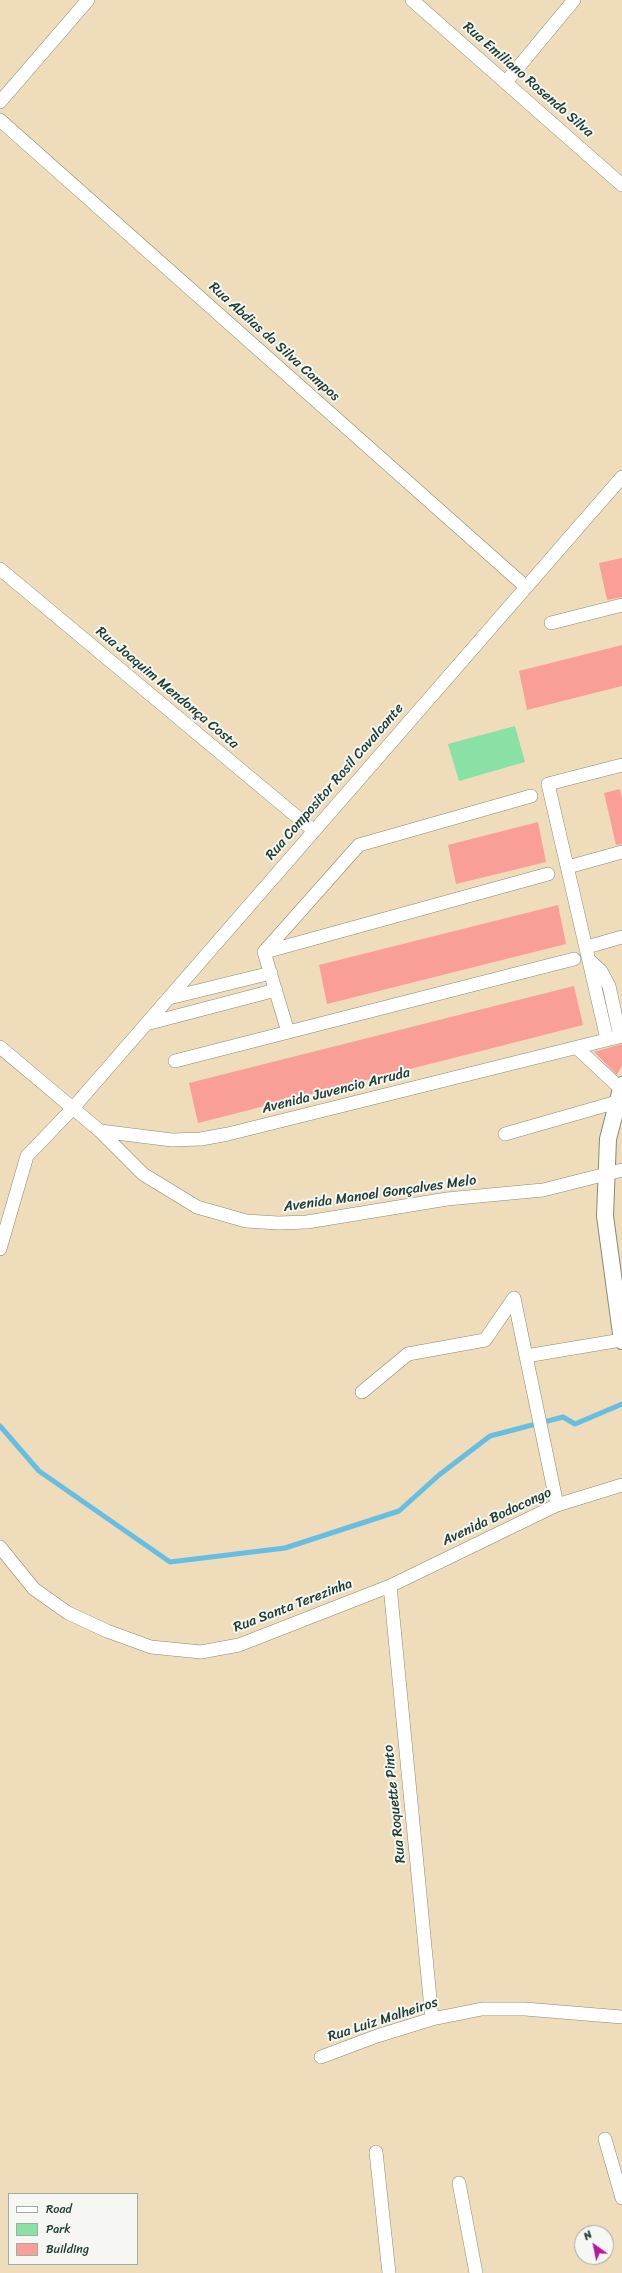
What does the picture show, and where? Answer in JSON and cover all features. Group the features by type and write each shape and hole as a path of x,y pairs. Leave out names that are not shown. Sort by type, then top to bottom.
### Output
{"street":[{"path":"0,102 88,0"},
{"name":"Rua Emiliano Rosendo Silva","path":"412,0 622,185"},
{"path":"506,82 574,0"},
{"name":"Rua Abdias da Silva Campos","path":"0,120 526,587"},
{"name":"Rua Compositor Rosil Cavalcante","path":"0,1249 27,1156 73,1108 622,477"},
{"name":"Rua Joaquim Mendonça Costa","path":"0,569 314,831"},
{"path":"551,623 622,605"},
{"path":"616,1037 590,961 548,784 622,765"},
{"path":"264,952 359,845 531,796"},
{"path":"568,867 622,852"},
{"path":"264,952 548,874"},
{"path":"587,947 622,937"},
{"path":"264,952 288,1032"},
{"path":"176,1061 574,960"},
{"path":"169,998 271,973"},
{"path":"146,1024 276,990"},
{"name":"Avenida Juvencio Arruda","path":"100,1131 172,1140 201,1139 228,1134 577,1048 616,1037"},
{"name":"Avenida Manoel Gonçalves Melo","path":"0,1047 100,1131 143,1174 197,1207 246,1221 278,1223 306,1222 447,1199 543,1190 622,1170"},
{"path":"577,1048 620,1092"},
{"path":"505,1134 620,1092"},
{"path":"526,1356 622,1340 605,1216 608,1139 620,1092"},
{"path":"362,1392 408,1354 484,1340 514,1298 557,1505"},
{"name":"Avenida Bodocongo","path":"390,1586 557,1505 622,1485"},
{"name":"Rua Santa Terezinha","path":"0,1547 34,1589 68,1613 107,1631 151,1647 201,1652 239,1645 390,1586"},
{"name":"Rua Roquette Pinto","path":"390,1586 432,2019"},
{"name":"Rua Luiz Malheiros","path":"321,2057 377,2036 432,2019 482,2009 525,2008 622,2017"},
{"path":"605,2139 622,2198"},
{"path":"376,2152 389,2273"},
{"path":"459,2183 476,2273"}],"green space":[{"path":"515,726 525,762 459,781 448,744"}],"building":[{"path":"622,558 622,597 607,600 599,563"},
{"path":"622,645 622,686 527,710 519,671"},
{"path":"620,789 622,799 622,844 616,845 604,793"},
{"path":"538,822 546,862 456,884 448,845"},
{"path":"558,905 566,944 327,1004 319,965"},
{"path":"574,986 583,1025 198,1123 189,1083"},
{"path":"622,1044 622,1065 617,1075 594,1052"}],"waterway":[{"path":"0,1426 39,1471 170,1562 285,1548 399,1511 439,1475 490,1436 563,1417 575,1424 622,1404"}]}
